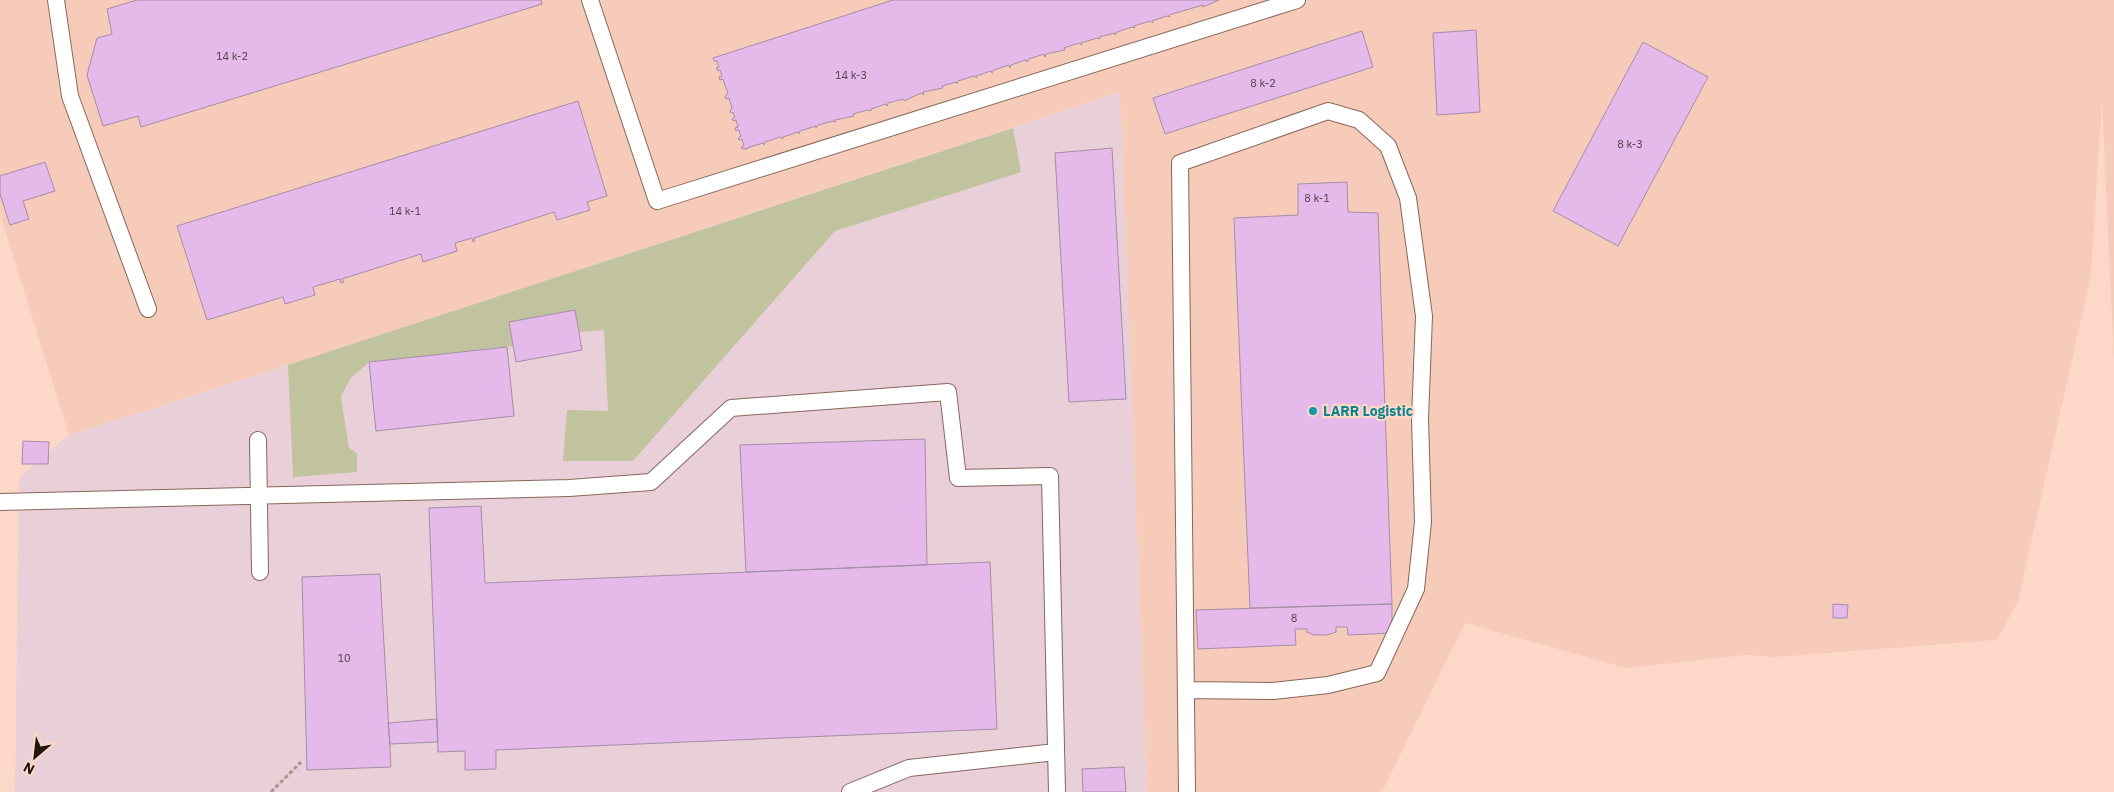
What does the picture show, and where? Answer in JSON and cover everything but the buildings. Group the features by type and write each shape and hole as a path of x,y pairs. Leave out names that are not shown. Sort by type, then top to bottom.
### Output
{"lane":[{"path":"56,0 70,96 148,309"},
{"path":"590,0 657,201 1297,0"},
{"path":"1186,690 1274,691 1328,685 1377,673 1416,589 1423,522 1420,419 1424,316 1408,198 1388,146 1359,120 1328,111 1180,163 1187,792"},
{"path":"0,502 569,488 651,482 730,408 948,392 958,478 1050,476 1057,792"},
{"path":"258,440 260,572"},
{"path":"850,792 909,768 1056,752"}],"path":[{"path":"271,792 301,762"}],"shaded area":[{"path":"0,0 2114,0 2114,361 2102,100 2091,275 2018,601 1997,640 1774,657 1745,655 1626,668 1465,623 1382,792 1147,792 1120,92 69,435 0,214"},
{"path":"1121,92 1147,792 15,792 19,477 69,435"}],"green space":[{"path":"1013,128 1021,172 835,231 633,461 563,461 567,410 608,411 604,330 579,332 574,310 509,322 513,346 369,362 350,379 341,397 349,448 357,453 357,472 293,477 288,365"}],"place":[{"name":"LARR Logistic","path":"1313,411"}]}
